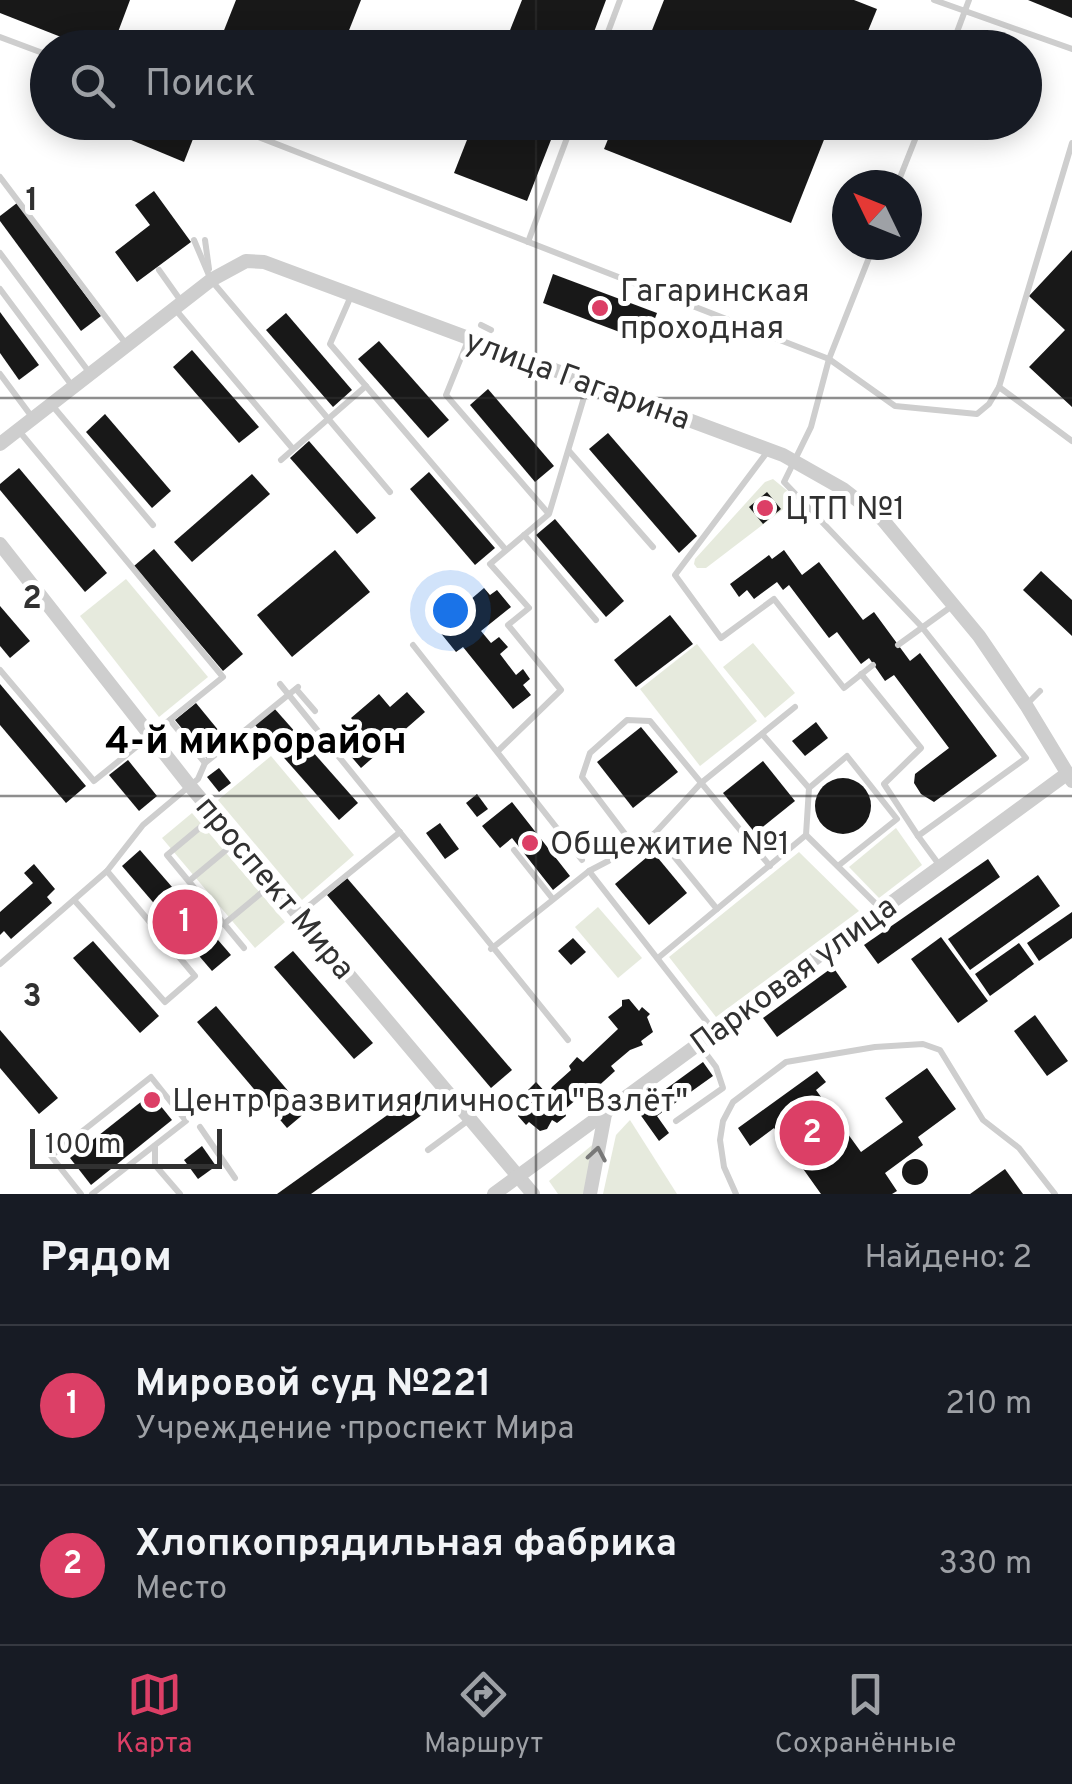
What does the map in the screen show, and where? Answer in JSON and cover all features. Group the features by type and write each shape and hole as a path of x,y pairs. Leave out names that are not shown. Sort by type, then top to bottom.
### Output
{"street":[{"name":"улица Гагарина","path":"7,433 33,418 211,280 246,261 300,270 351,294 768,450 843,490 883,520 979,636 1070,777"},
{"name":"проспект Мира","path":"0,544 190,786 533,1194"},
{"name":"Парковая улица","path":"494,1194 698,1042 1070,777"},
{"path":"590,1194 605,1114"}],"lane":[{"path":"609,30 620,0"},
{"path":"934,0 1017,30"},
{"path":"958,30 970,0"},
{"path":"0,37 30,48"},
{"path":"1042,39 1072,49"},
{"path":"266,140 829,359 895,406 976,414 989,404 999,387 1072,144"},
{"path":"528,242 567,140"},
{"path":"903,170 915,140"},
{"path":"1,182 127,345"},
{"path":"194,240 211,280 390,492"},
{"path":"205,240 211,280"},
{"path":"0,253 90,374"},
{"path":"868,260 829,359 811,427 784,482 921,626 1026,758 918,836"},
{"path":"159,270 177,304 293,450"},
{"path":"0,289 73,387"},
{"path":"351,294 330,344 506,550"},
{"path":"482,326 491,330"},
{"path":"468,338 446,396 549,514"},
{"path":"0,374 33,418"},
{"path":"498,751 561,690 508,626 529,608 490,564 549,514 589,383"},
{"path":"281,460 366,386"},
{"path":"999,387 1072,440"},
{"path":"51,404 153,525"},
{"path":"0,670 94,781 224,677 7,433"},
{"path":"568,450 653,547"},
{"path":"768,450 675,576 721,638 774,599 844,688 873,665"},
{"path":"524,535 596,620"},
{"path":"898,645 953,605"},
{"path":"413,645 582,860"},
{"path":"862,674 920,748 884,784 872,787"},
{"path":"280,684 294,690 315,711"},
{"path":"0,964 107,871 143,825 198,779 205,764 294,690"},
{"path":"294,690 491,949 568,1040"},
{"path":"1026,704 1040,691"},
{"path":"491,949 589,870 655,833 701,783 795,707"},
{"path":"170,720 205,764"},
{"path":"636,847 582,777 590,753 627,720 650,721 770,866"},
{"path":"658,958 806,836 809,788 762,734"},
{"path":"809,788 847,756 897,819 838,866"},
{"path":"884,784 941,867"},
{"path":"215,814 167,855 244,948"},
{"path":"299,914 400,832"},
{"path":"655,833 717,908"},
{"path":"806,836 882,910"},
{"path":"189,881 237,840"},
{"path":"514,850 552,898"},
{"path":"589,870 714,1031"},
{"path":"74,900 165,1002 195,976 107,871"},
{"path":"224,924 273,883"},
{"path":"676,1121 723,1088 716,1068 698,1042"},
{"path":"736,1194 724,1168 720,1140 723,1121 733,1102 786,1062 875,1047 923,1044 940,1050 983,1120 1019,1148 1055,1194"},
{"path":"81,1194 51,1156 151,1077 186,1121 92,1194"},
{"path":"428,1150 471,1118"},
{"path":"200,1127 236,1178"},
{"path":"155,1145 155,1166 180,1194"}],"shaded area":[{"path":"773,479 790,493 790,504 706,568 697,568 695,559 765,482"},
{"path":"126,579 208,677 159,717 80,616"},
{"path":"753,643 795,693 765,718 723,667"},
{"path":"697,644 757,721 700,766 640,689"},
{"path":"271,756 354,855 302,900 218,800"},
{"path":"192,813 285,922 255,948 162,838"},
{"path":"896,828 922,865 879,898 849,867"},
{"path":"799,852 859,911 716,1017 669,957"},
{"path":"598,907 642,958 618,978 575,927"},
{"path":"630,1120 677,1194 603,1194 616,1135"},
{"path":"597,1141 587,1194 558,1194 549,1181"}],"building":[{"path":"0,0 130,0 119,30 43,30 0,13"},
{"path":"236,0 361,0 349,30 224,30"},
{"path":"522,0 606,0 595,30 510,30"},
{"path":"664,0 854,0 877,9 868,30 652,30"},
{"path":"1028,0 1072,0 1072,18"},
{"path":"131,140 193,140 184,162"},
{"path":"467,140 551,140 527,201 454,173"},
{"path":"608,140 824,140 791,223 604,149"},
{"path":"154,191 191,242 137,282 115,252 150,225 135,205"},
{"path":"17,203 101,316 81,331 0,221 0,216"},
{"path":"1072,250 1072,407 1029,367 1065,330 1029,296"},
{"name":"Гагаринская проходная","path":"553,274 657,313 646,342 543,303"},
{"path":"0,312 39,365 19,380 0,353"},
{"path":"286,313 352,390 333,407 266,330"},
{"path":"379,341 449,420 428,438 358,359"},
{"path":"192,350 259,427 239,443 173,367"},
{"path":"488,389 554,466 535,482 470,405"},
{"path":"105,414 171,491 152,508 86,432"},
{"path":"608,433 697,536 679,553 589,449"},
{"path":"309,441 376,518 357,534 290,458"},
{"path":"19,468 107,573 85,592 0,490 0,484"},
{"path":"429,472 495,548 475,565 410,489"},
{"path":"252,474 270,494 192,562 174,542"},
{"name":"ЦТП №1","path":"767,492 781,509 763,524 749,507"},
{"path":"555,519 624,601 606,617 536,535"},
{"path":"154,549 243,654 223,671 134,566"},
{"path":"335,550 370,592 292,657 257,615"},
{"path":"784,550 802,575 819,562 863,620 874,612 910,661 920,653 997,756 934,802 921,794 914,783 915,774 949,748 894,675 885,681 869,658 861,664 837,632 829,638 789,585 783,590 777,582 754,599 747,590 739,597 730,584 769,555 772,559"},
{"path":"1041,571 1072,600 1072,636 1023,590"},
{"path":"484,588 490,595 497,590 511,607 481,631 491,643 499,637 508,647 500,654 516,675 523,669 530,679 523,685 531,695 513,709 463,647 456,652 435,626 459,605 466,613 475,606 470,600"},
{"path":"0,606 30,641 10,658 0,646"},
{"path":"670,615 693,644 636,687 614,660"},
{"path":"0,684 86,786 66,803 0,725"},
{"path":"407,692 425,712 361,768 343,747 362,731 351,718 379,694 390,707"},
{"path":"196,703 228,742 207,759 175,720"},
{"path":"274,708 358,803 339,820 255,725"},
{"path":"816,722 828,738 805,756 792,741"},
{"path":"641,727 678,772 633,808 597,762"},
{"path":"128,760 157,796 139,811 109,775"},
{"path":"763,761 795,801 755,833 723,793"},
{"path":"219,768 231,783 219,792 207,777"},
{"path":"843,778 862,787 871,806 862,825 843,834 824,825 815,806 824,787"},
{"path":"477,794 488,809 477,817 466,803"},
{"name":"Общежитие №1","path":"512,802 570,876 553,890 512,838 500,848 482,826"},
{"path":"440,823 459,849 445,859 426,833"},
{"path":"140,850 231,955 212,971 122,866"},
{"path":"653,852 687,893 649,925 615,884"},
{"path":"988,859 1000,877 878,964 864,945"},
{"path":"34,864 55,889 47,897 52,903 11,939 4,931 0,935 0,912 33,883 24,873"},
{"path":"1038,875 1060,906 970,970 948,939"},
{"path":"347,878 512,1070 491,1088 327,895"},
{"path":"1072,912 1072,938 1039,961 1027,943"},
{"path":"941,937 988,1001 958,1023 911,959"},
{"path":"573,938 586,952 571,965 558,951"},
{"path":"93,941 159,1016 140,1033 73,958"},
{"path":"1019,943 1034,964 990,996 975,974"},
{"path":"293,951 373,1043 354,1059 274,967"},
{"path":"833,967 847,987 777,1037 763,1018"},
{"path":"629,999 639,1011 642,1007 650,1014 647,1017 653,1032 641,1041 643,1045 611,1066 615,1071 582,1101 578,1098 564,1110 566,1116 557,1123 552,1120 547,1129 540,1131 529,1122 526,1125 518,1116 521,1111 515,1103 516,1094 522,1096 536,1082 548,1095 571,1070 569,1066 577,1057 583,1062 618,1029 608,1017 622,1006 622,1000"},
{"path":"216,1006 306,1112 287,1128 197,1022"},
{"path":"1035,1015 1068,1061 1047,1076 1014,1031"},
{"path":"0,1030 58,1098 39,1114 0,1068"},
{"path":"703,1062 713,1076 657,1116 669,1133 659,1141 637,1110"},
{"path":"927,1068 956,1109 918,1137 923,1145 885,1173 897,1191 892,1194 821,1194 774,1128 750,1146 738,1128 817,1071 826,1082 816,1090 861,1152 903,1122 885,1098"},
{"path":"421,1091 433,1107 311,1194 277,1194"},
{"path":"151,1094 172,1120 91,1185 70,1158"},
{"path":"202,1146 216,1166 198,1179 184,1160"},
{"path":"915,1159 924,1163 928,1172 924,1181 915,1185 906,1181 902,1172 906,1163"},
{"path":"1005,1169 1023,1194 970,1194"}],"place":[{"name":"Гагаринская проходная","path":"600,308"},
{"name":"ЦТП №1","path":"765,508"},
{"name":"Общежитие №1","path":"530,843"},
{"name":"Мировой суд №221","path":"185,922"},
{"name":"Центр развития личности \"Взлёт\"","path":"152,1100"},
{"name":"Хлопкопрядильная фабрика","path":"812,1133"}],"district":[{"name":"4-й микрорайон","path":"256,740"}]}
